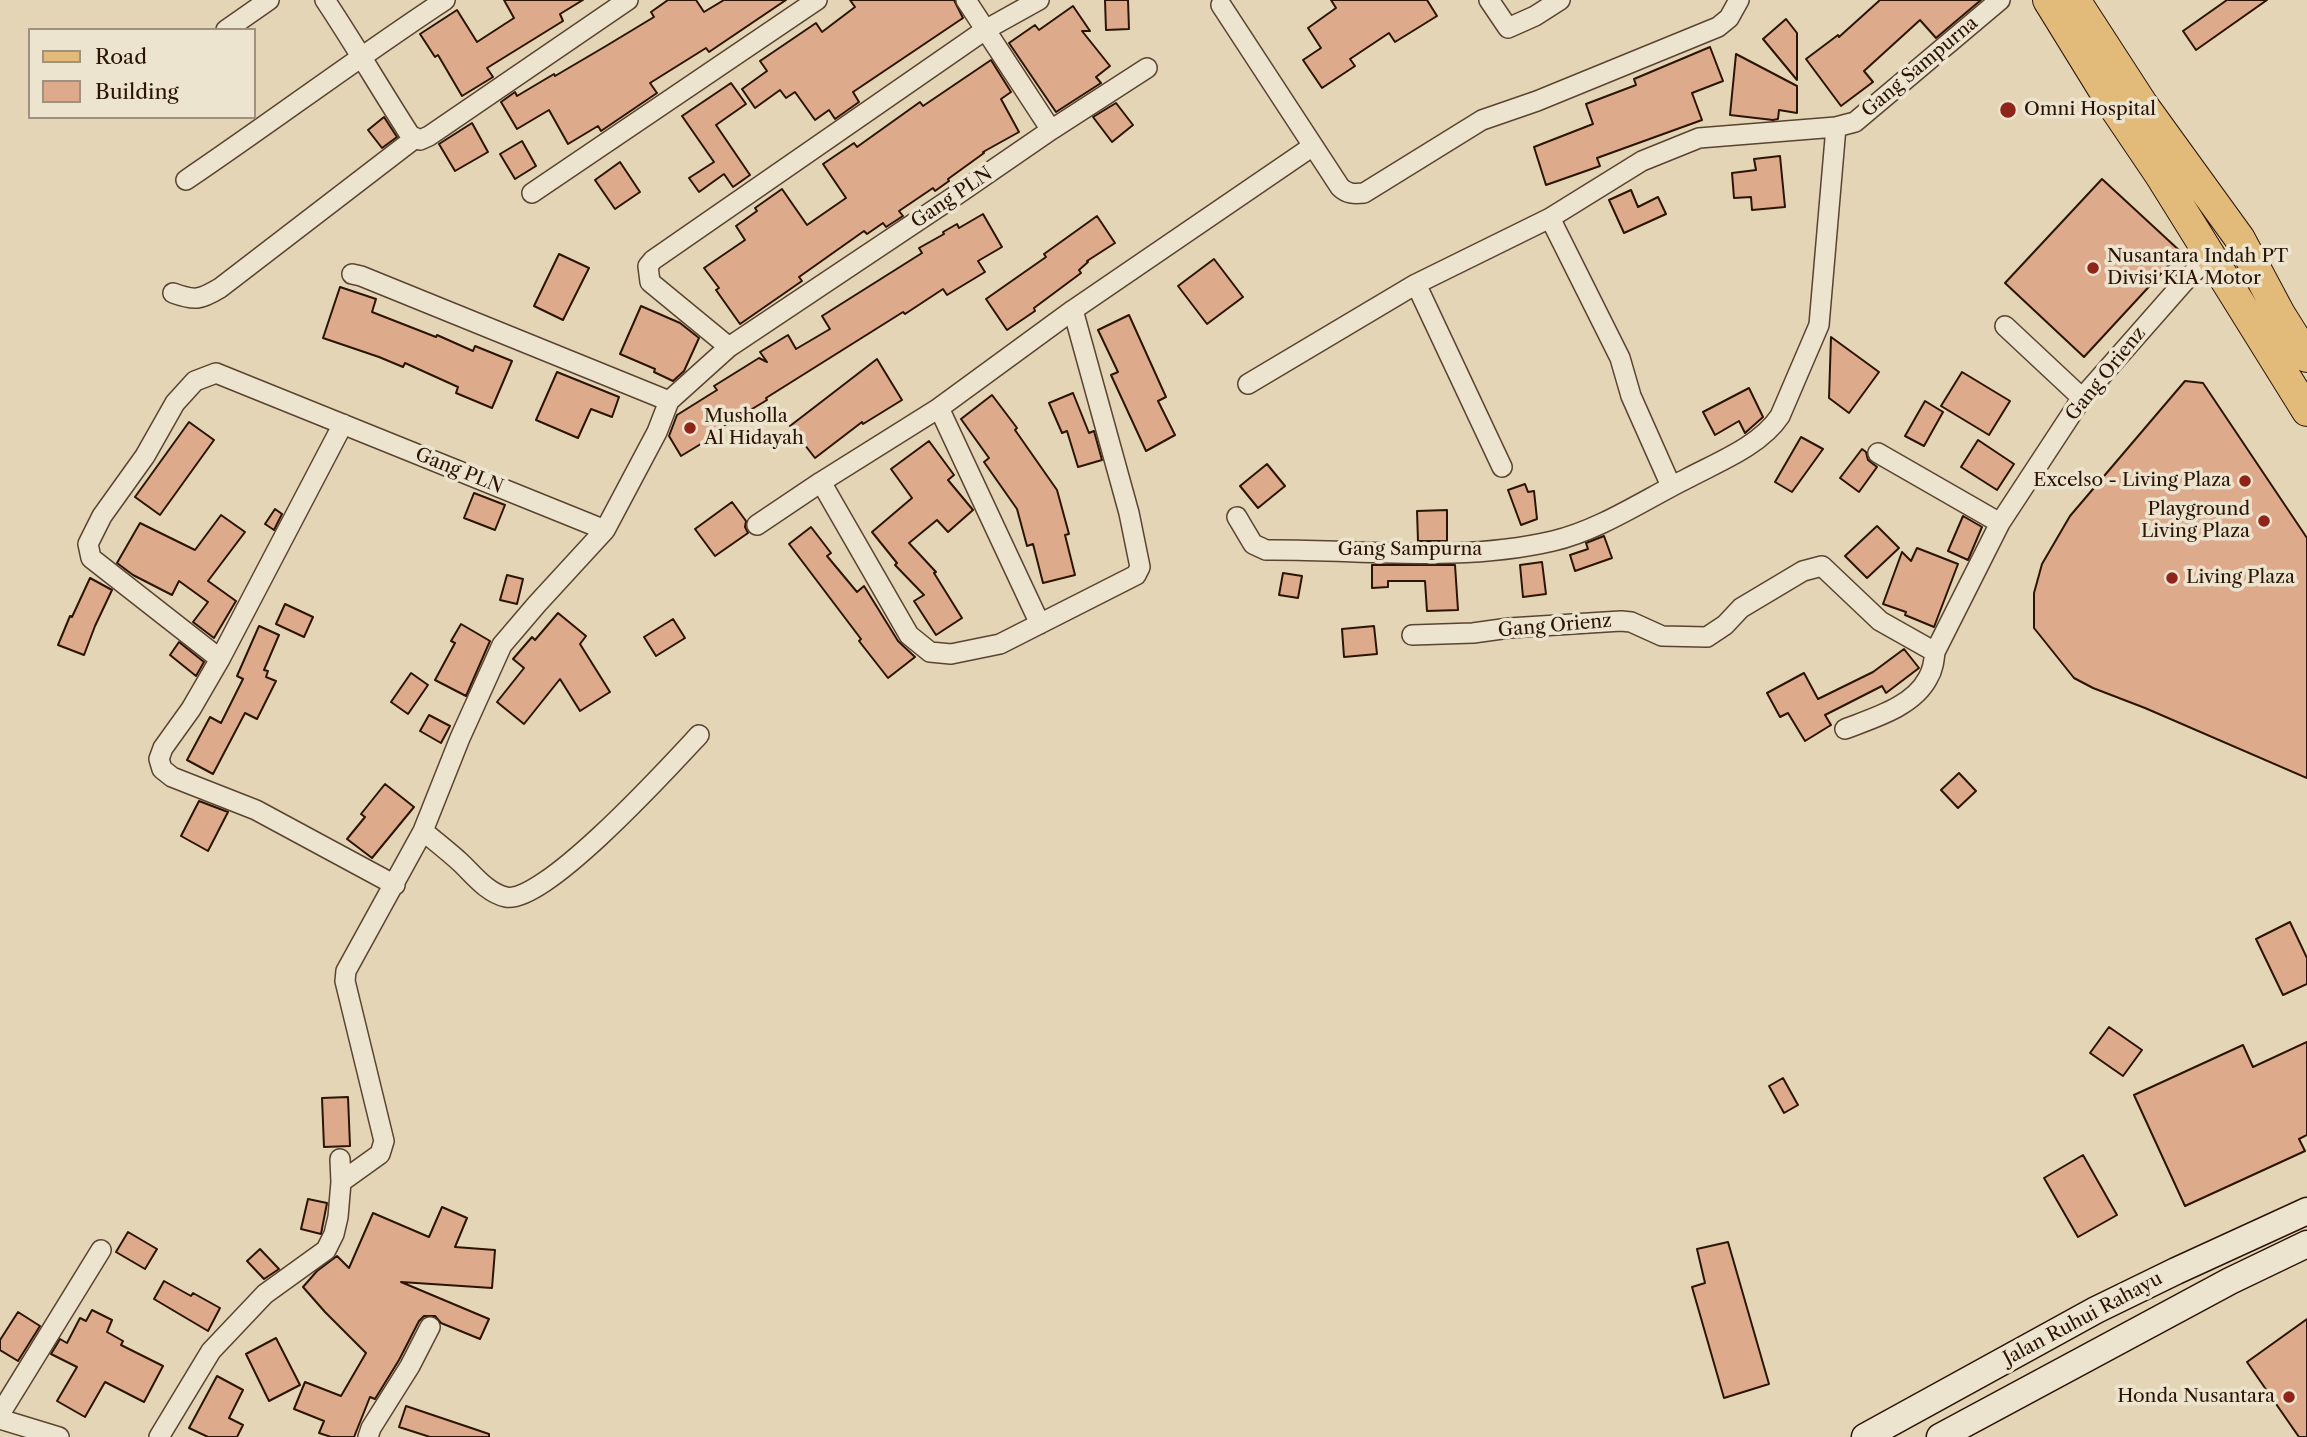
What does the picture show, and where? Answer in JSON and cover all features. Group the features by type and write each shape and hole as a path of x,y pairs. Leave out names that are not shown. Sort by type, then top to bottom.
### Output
{"main road":[{"path":"2048,0 2307,411"},
{"path":"2075,0 2143,105 2240,239 2280,314 2307,357"},
{"name":"Jalan Ruhui Rahayu","path":"1865,1437 2096,1310 2175,1270 2307,1210"},
{"name":"Jalan Ruhui Rahayu","path":"1940,1437 2230,1281 2307,1244"}],"street":[{"path":"229,28 269,0"},
{"path":"326,0 362,55 369,73 414,139"},
{"path":"186,180 277,118 362,55 445,0"},
{"path":"173,293 200,299 220,288 414,139 429,136 628,0"},
{"path":"532,193 817,0"},
{"path":"966,0 1051,130"},
{"path":"729,347 650,282 648,266 653,260 985,30 1039,0"},
{"path":"1489,0 1508,28 1535,16 1560,0"},
{"path":"1221,5 1345,192 1355,194 1364,193 1482,120 1537,101 1718,27 1729,18 1739,0"},
{"name":"Gang Sampurna","path":"1248,384 1416,284 1550,218 1642,160 1699,138 1836,127 1855,122 2000,0"},
{"name":"Gang PLN","path":"220,659 91,558 88,544 102,516 145,456 175,403 185,390 205,375 216,373 606,530 657,432 669,401 729,347 1147,68"},
{"name":"Gang Sampurna","path":"1237,517 1253,544 1266,550 1469,553 1554,541 1598,525 1731,455 1765,433 1780,416 1819,325 1836,127"},
{"path":"757,526 821,482 939,408 1073,310 1313,146"},
{"path":"1550,218 1620,358 1631,396 1671,486"},
{"name":"Gang Orienz","path":"1845,729 1884,714 1910,698 1928,679 1935,652 2000,523 2082,398 2183,282 2211,255"},
{"path":"352,274 669,401"},
{"path":"1416,284 1502,467"},
{"path":"821,482 909,635 930,653 951,654 1000,644 1132,577 1140,567 1129,513 1073,310"},
{"path":"2005,326 2082,398"},
{"path":"939,408 1040,624"},
{"path":"343,424 220,659 191,709 163,748 159,760 162,769 172,777 256,810 395,885"},
{"path":"1878,453 2000,523"},
{"path":"341,1182 380,1154 384,1141 345,981 346,971 423,831 460,737 502,645 606,530"},
{"name":"Gang Orienz","path":"1412,635 1473,634 1509,628 1621,621 1631,622 1662,636 1707,637 1725,625 1741,608 1803,571 1822,566 1880,621 1935,652"},
{"path":"423,831 493,891 507,897 522,895 583,851 634,804 699,735"},
{"path":"159,1437 211,1351 265,1294 326,1250 338,1217 340,1159"},
{"path":"59,1437 0,1417 101,1250"},
{"path":"368,1437 430,1327"}],"building":[{"path":"504,0 583,0 560,14 563,21 487,68 493,77 462,96 438,55 435,57 420,34 457,10 477,42 514,18"},
{"path":"668,0 696,0 704,12 724,0 786,0 709,52 706,48 650,83 657,93 601,131 598,126 568,144 549,110 517,129 501,102 515,92 517,96 554,74 555,76 654,17 651,12"},
{"path":"850,0 954,0 963,18 853,92 859,102 835,119 829,110 815,120 795,92 786,98 780,90 755,108 742,89 767,71 760,61 816,23 822,32 855,7"},
{"path":"1105,0 1128,0 1129,29 1106,30"},
{"path":"1331,0 1427,0 1437,16 1395,42 1389,33 1350,59 1355,66 1322,88 1303,60 1321,48 1308,28 1336,8"},
{"path":"1880,0 1981,0 1936,38 1920,20 1864,71 1873,82 1841,106 1806,59 1838,35 1839,37"},
{"path":"2227,0 2267,0 2196,50 2183,31"},
{"path":"1073,6 1090,31 1082,31 1110,66 1096,77 1101,83 1056,112 1009,43 1035,25 1039,30"},
{"path":"1786,19 1797,33 1797,80 1763,39"},
{"path":"1710,47 1723,81 1692,93 1702,120 1597,158 1600,166 1546,185 1534,147 1593,124 1586,104 1636,85 1634,79"},
{"path":"1736,54 1797,86 1797,113 1779,110 1778,119 1773,120 1730,115"},
{"path":"991,60 1011,92 1001,99 1019,132 983,152 935,191 933,188 899,211 903,216 886,227 883,223 867,234 864,231 799,277 802,281 740,324 704,268 745,240 736,226 757,211 755,208 782,189 807,225 846,198 823,164 854,143 857,147 920,102 923,106"},
{"path":"731,83 746,104 716,125 750,175 733,187 724,174 699,192 689,178 714,162 682,116"},
{"path":"1116,103 1133,125 1112,142 1093,117"},
{"path":"384,117 397,137 382,148 368,130"},
{"path":"472,123 488,152 455,171 439,144"},
{"path":"522,141 536,166 515,179 500,154"},
{"path":"1780,156 1785,207 1752,210 1751,197 1734,198 1732,173 1756,170 1754,159"},
{"path":"620,162 640,192 615,209 595,180"},
{"name":"Nusantara Indah PT Divisi KIA Motor","path":"2102,179 2181,252 2084,357 2005,283"},
{"path":"1631,190 1638,207 1658,197 1666,214 1624,233 1609,200"},
{"path":"983,214 1002,247 978,261 985,272 947,295 943,289 905,314 903,312 766,398 767,400 717,430 719,433 681,456 669,436 677,415 717,390 714,386 759,358 767,362 760,352 788,335 796,349 830,329 822,316 922,253 919,248 944,234 943,232 957,224 959,228"},
{"path":"1097,216 1115,243 1087,261 1079,270 1081,273 1007,330 986,299 1046,257 1044,254"},
{"path":"559,254 589,268 563,320 534,306"},
{"path":"1214,259 1243,297 1207,324 1178,286"},
{"path":"340,287 376,299 372,312 473,351 475,346 512,361 492,408 456,393 458,387 405,363 403,367 323,338"},
{"path":"641,306 680,323 699,338 684,371 673,381 654,372 655,369 620,354"},
{"path":"1129,315 1166,397 1158,401 1175,435 1146,451 1111,375 1118,372 1098,330"},
{"path":"1831,337 1879,372 1849,413 1829,398"},
{"path":"877,359 902,400 863,424 862,422 815,458 790,426"},
{"path":"557,372 619,397 612,417 591,409 578,438 536,420"},
{"path":"1962,372 2010,401 1989,435 1941,406"},
{"name":"Living Plaza","path":"2185,381 2203,383 2307,538 2307,778 2074,678 2034,628 2034,593 2042,564 2070,516"},
{"path":"1749,388 1763,417 1745,433 1739,421 1715,435 1703,412"},
{"path":"1073,393 1089,433 1094,431 1102,460 1078,467 1067,431 1062,433 1049,403"},
{"path":"992,395 1057,490 1069,534 1065,535 1075,575 1043,583 1033,544 1027,546 1017,509 984,462 989,458 961,419"},
{"path":"1925,401 1943,412 1924,446 1905,436"},
{"path":"189,422 214,440 160,515 135,497"},
{"path":"1801,437 1823,449 1792,492 1775,482"},
{"path":"1978,440 2014,464 1997,490 1961,467"},
{"path":"929,441 954,475 948,480 973,510 948,532 937,520 909,543 936,572 934,573 962,618 936,635 914,601 924,595 895,565 897,563 872,532 912,498 891,469"},
{"path":"1862,449 1868,460 1877,467 1859,492 1840,478"},
{"path":"1267,464 1285,486 1258,508 1240,486"},
{"path":"1525,484 1528,492 1534,491 1537,519 1521,525 1508,490"},
{"path":"474,493 505,505 495,530 464,518"},
{"path":"732,502 746,521 748,533 715,556 695,529"},
{"path":"275,509 282,514 274,530 265,524"},
{"path":"1447,510 1447,541 1418,541 1417,511"},
{"path":"221,515 245,532 208,581 236,601 214,638 193,622 208,602 179,581 172,595 133,575 117,563 140,523 195,550"},
{"path":"1963,516 1982,527 1968,560 1948,551"},
{"path":"1877,526 1899,548 1867,578 1845,556"},
{"path":"811,527 831,553 827,556 857,592 864,586 898,641 915,657 888,678 789,544"},
{"path":"1604,536 1612,558 1575,571 1570,555 1588,549 1586,543"},
{"path":"1917,548 1958,564 1934,627 1905,615 1906,612 1883,604 1902,552 1911,561"},
{"path":"1542,562 1546,594 1523,597 1520,565"},
{"path":"1372,565 1455,565 1458,610 1427,611 1425,581 1388,581 1388,587 1372,588"},
{"path":"1283,573 1302,576 1298,598 1279,595"},
{"path":"507,575 523,579 517,604 500,600"},
{"path":"90,578 112,590 84,655 58,645"},
{"path":"285,604 313,617 304,637 276,624"},
{"path":"558,613 586,636 580,644 610,692 580,711 560,679 524,724 497,702 524,668 513,659 532,637 535,640"},
{"path":"673,619 685,638 656,656 644,637"},
{"path":"461,624 490,641 466,696 435,680 455,643 451,641"},
{"path":"259,626 279,635 264,670 268,671 266,677 276,681 257,719 245,713 213,774 187,760 210,717 221,723 243,679 237,676"},
{"path":"1374,626 1377,654 1344,657 1342,629"},
{"path":"179,642 204,662 196,676 170,655"},
{"path":"1904,649 1919,668 1886,693 1882,686 1825,715 1831,725 1805,741 1788,713 1780,717 1767,693 1804,673 1818,699 1873,672"},
{"path":"411,673 428,685 408,714 391,702"},
{"path":"429,715 450,726 441,743 420,731"},
{"path":"1959,773 1976,791 1958,808 1941,790"},
{"path":"385,784 414,807 372,858 347,839 365,817 361,814"},
{"path":"199,801 228,812 208,851 181,836"},
{"path":"2290,922 2307,958 2307,984 2283,995 2256,939"},
{"path":"2109,1027 2142,1050 2123,1076 2090,1053"},
{"path":"2307,1042 2307,1135 2299,1139 2305,1151 2185,1206 2134,1095 2243,1045 2253,1067"},
{"path":"1783,1078 1798,1105 1784,1113 1769,1086"},
{"path":"348,1097 350,1146 324,1147 322,1098"},
{"path":"2083,1155 2117,1215 2078,1237 2044,1178"},
{"path":"308,1199 327,1203 321,1234 301,1229"},
{"path":"442,1207 467,1218 455,1247 495,1250 492,1288 401,1282 489,1319 480,1339 441,1323 435,1316 424,1316 375,1399 370,1397 354,1437 331,1437 319,1433 324,1421 294,1409 305,1382 341,1396 366,1353 303,1287 317,1271 337,1256 349,1268 373,1213 429,1237"},
{"path":"128,1232 157,1249 145,1269 116,1252"},
{"path":"1728,1242 1769,1384 1724,1398 1692,1287 1705,1283 1697,1249"},
{"path":"260,1249 279,1269 264,1279 247,1261"},
{"path":"164,1281 220,1308 208,1331 154,1299"},
{"path":"92,1310 112,1320 107,1332 123,1341 121,1345 163,1366 144,1402 105,1382 85,1417 57,1401 77,1367 51,1354 60,1339 67,1343 80,1318 86,1321"},
{"path":"18,1312 40,1326 18,1361 0,1350 0,1340"},
{"name":"Honda Nusantara","path":"2307,1319 2307,1437 2299,1437 2247,1362"},
{"path":"276,1338 300,1385 269,1401 246,1354"},
{"path":"217,1376 243,1390 229,1418 243,1425 237,1437 208,1437 189,1428"},
{"path":"406,1406 489,1434 489,1437 430,1437 399,1427"}],"place":[{"name":"Omni Hospital","path":"2008,110"},
{"name":"Nusantara Indah PT Divisi KIA Motor","path":"2093,268"},
{"name":"Musholla Al Hidayah","path":"690,428"},
{"name":"Excelso - Living Plaza","path":"2245,481"},
{"name":"Playground Living Plaza","path":"2264,521"},
{"name":"Living Plaza","path":"2172,578"},
{"name":"Honda Nusantara","path":"2289,1397"}]}
